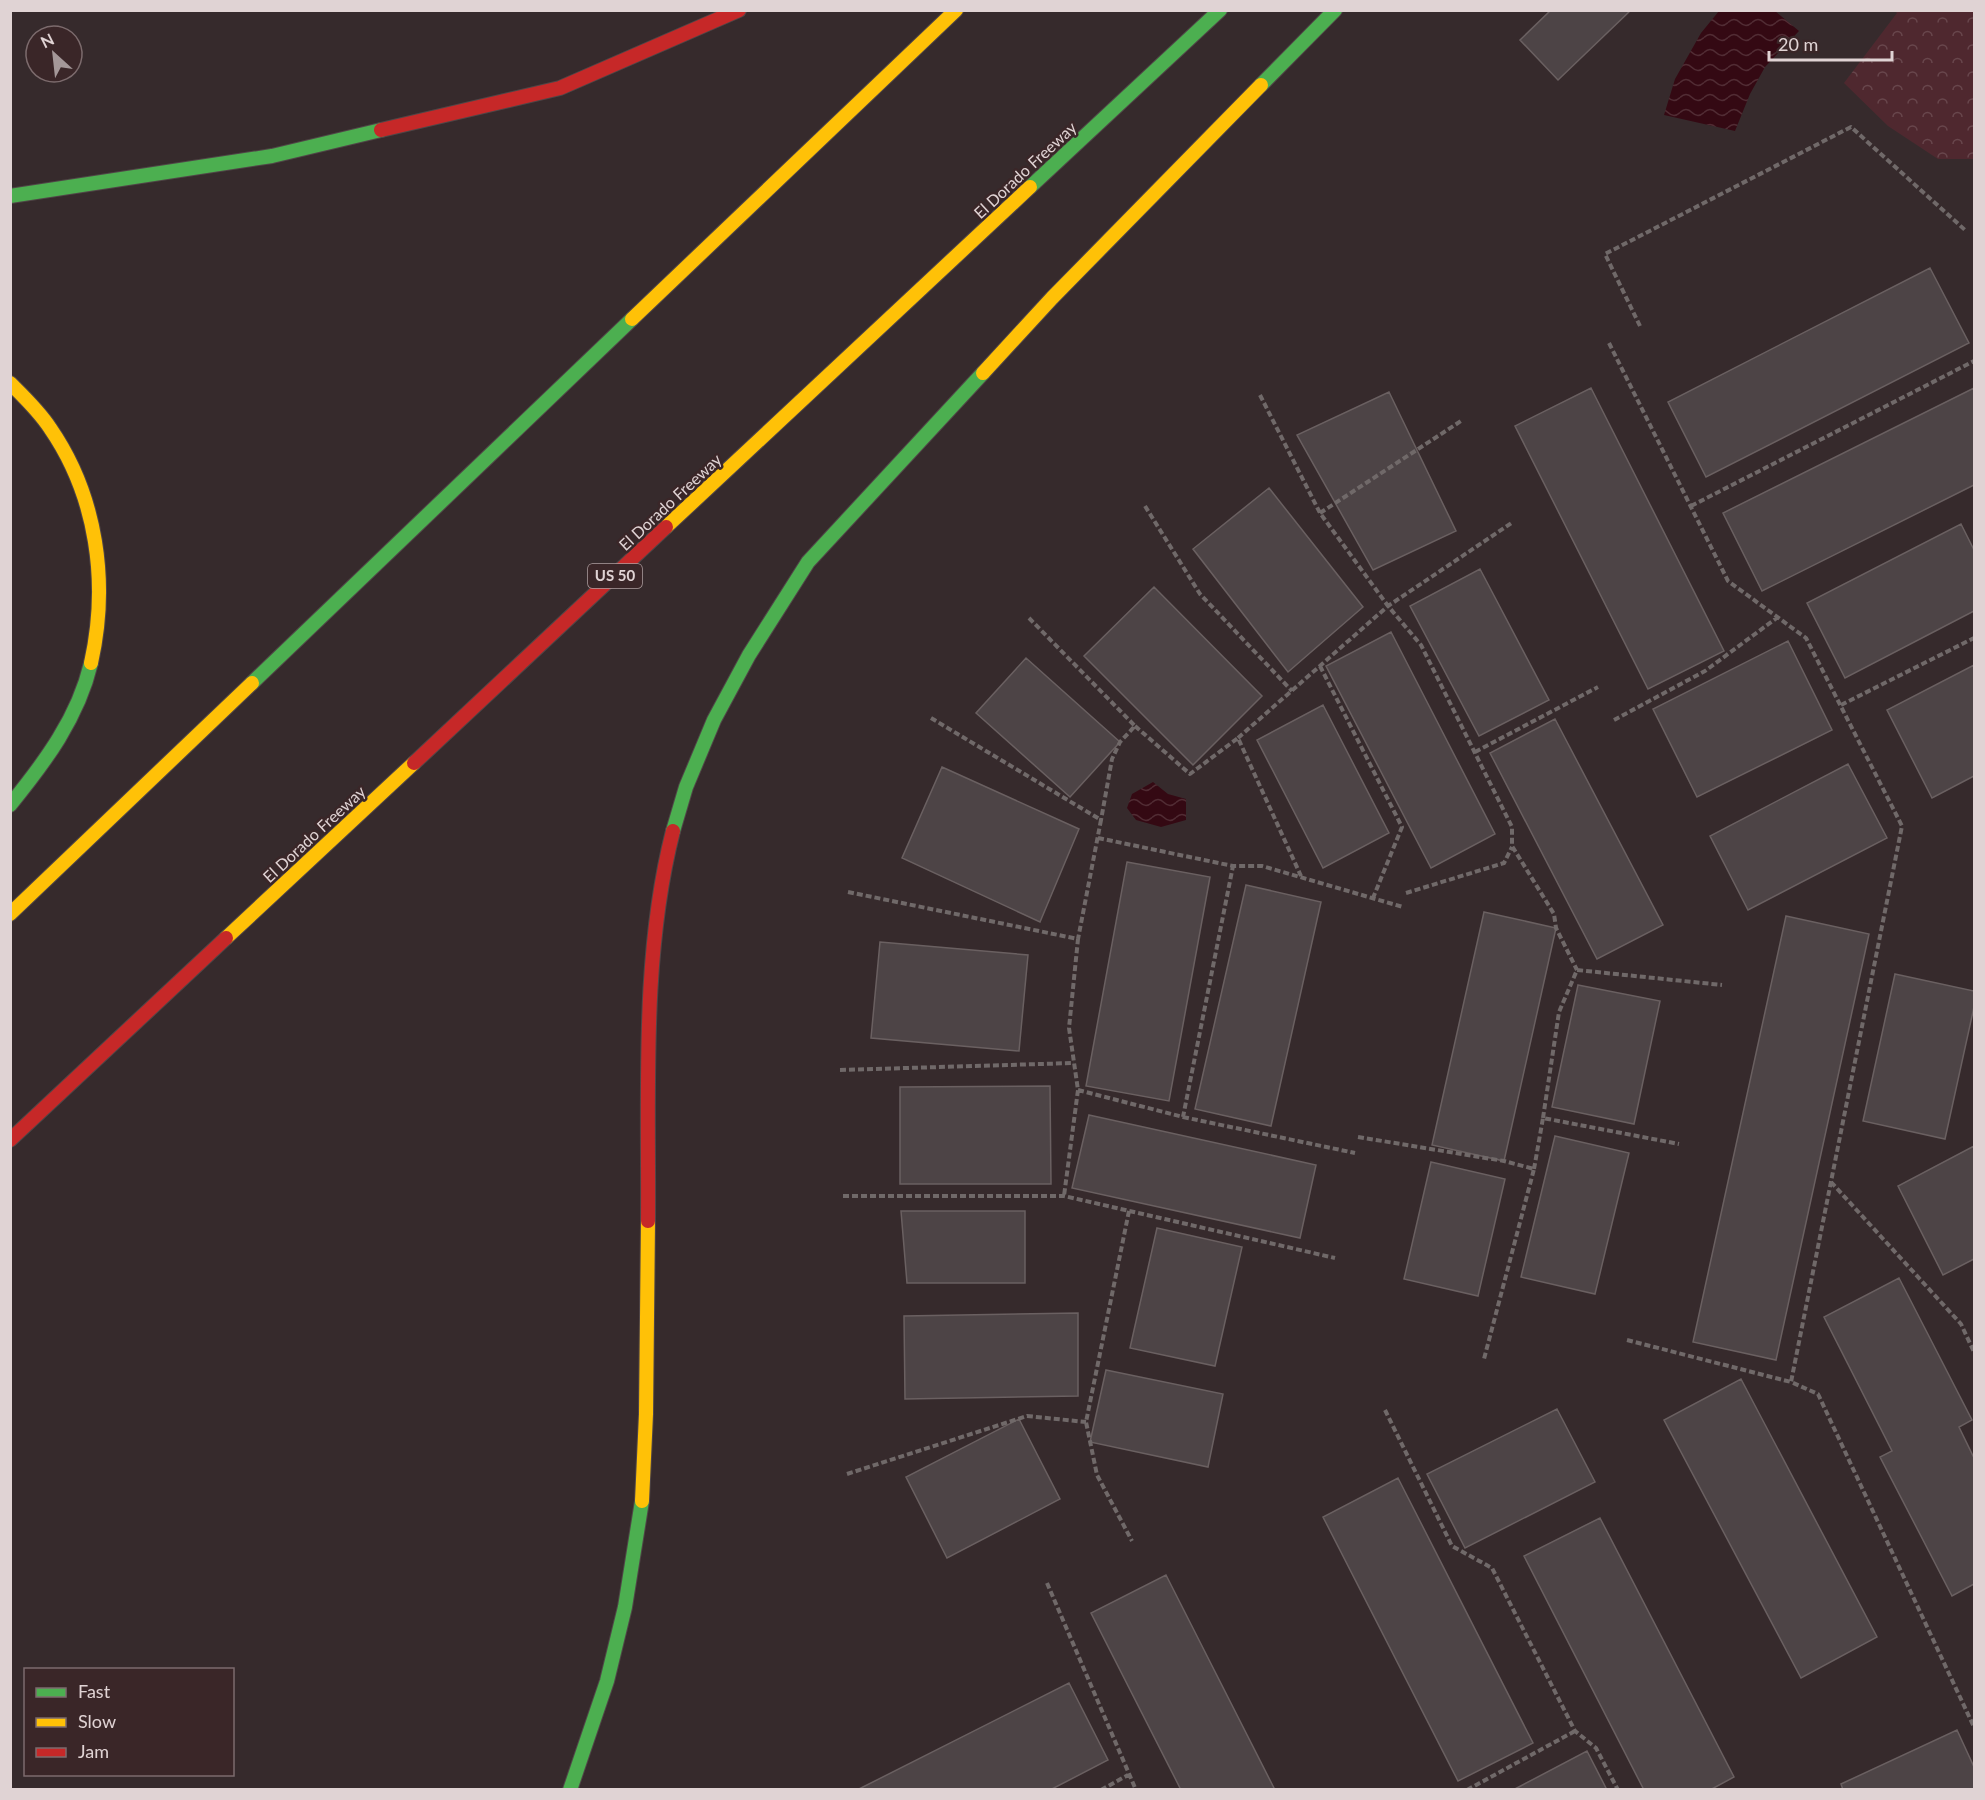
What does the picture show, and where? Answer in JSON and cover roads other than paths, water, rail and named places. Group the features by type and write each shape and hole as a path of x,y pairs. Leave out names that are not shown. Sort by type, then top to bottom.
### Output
{"highway":[{"path":"10,196 272,156 560,88 739,10"},
{"path":"10,914 956,10"},
{"name":"El Dorado Freeway","path":"10,1140 1220,10"},
{"path":"570,1790 607,1681 625,1607 640,1514 646,1414 650,998 653,942 663,878 675,823 718,712 774,612 808,562 1052,298 1335,10"},
{"path":"10,383 55,434 79,482 94,531 100,581 99,624 89,670 76,708 44,763 10,805"}],"water":[{"path":"1719,11 1775,11 1799,31 1765,67 1750,94 1735,131 1664,115 1675,79 1701,33"},
{"path":"1153,782 1168,794 1186,799 1186,820 1161,827 1136,820 1127,808 1132,794"}]}
